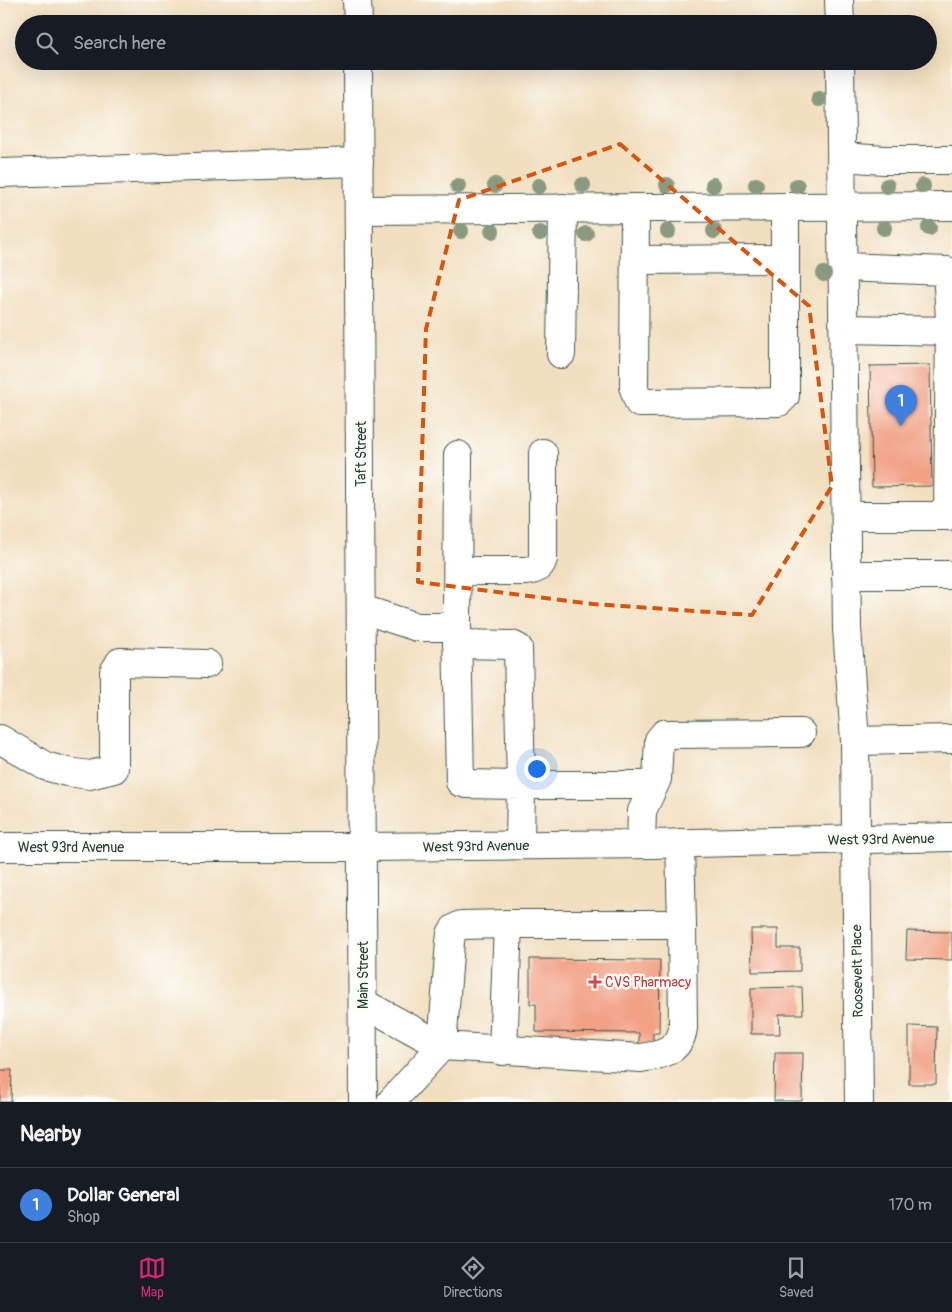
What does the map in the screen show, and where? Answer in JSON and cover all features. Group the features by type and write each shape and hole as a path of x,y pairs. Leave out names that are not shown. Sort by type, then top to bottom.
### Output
{"street":[{"path":"358,0 358,15"},
{"path":"839,0 840,15"},
{"name":"Taft Street","path":"358,70 363,847"},
{"name":"Roosevelt Place","path":"840,70 846,575 847,628 854,741 859,1102"},
{"path":"842,157 884,160 952,160"},
{"path":"0,173 359,162"},
{"path":"635,208 634,389 639,403 779,402 785,396 785,206"},
{"path":"359,210 952,206"},
{"path":"562,354 563,208"},
{"path":"635,260 785,259"},
{"path":"843,267 947,271 950,331 948,516 846,516"},
{"path":"844,329 950,331"},
{"path":"458,571 525,571 534,570 541,566 543,559 543,453"},
{"path":"458,455 457,635 460,782 467,784 522,786 654,785"},
{"path":"846,575 952,575"},
{"path":"362,608 417,627 512,645 518,648 522,786 520,845"},
{"path":"0,739 45,766 67,772 90,775 114,769 114,672 120,662 207,664"},
{"path":"641,844 642,811 657,779 659,740 664,734 801,733"},
{"path":"854,741 952,739"},
{"name":"West 93rd Avenue","path":"0,847 363,847 641,844 952,837"},
{"path":"363,1003 442,1046 641,1058 666,1052 682,1038 683,1028 680,843"},
{"name":"Main Street","path":"363,847 364,1102"},
{"path":"503,1051 508,924"},
{"path":"391,1102 442,1046 451,934 454,929 461,925 682,924"}],"highlighted area":[{"path":"620,144 809,306 832,486 752,615 593,604 418,582 426,329 459,200"}],"building":[{"path":"930,365 932,486 872,487 870,366"},
{"path":"751,929 778,929 778,948 800,948 800,971 752,972"},
{"path":"907,931 952,932 952,960 906,959"},
{"name":"CVS Pharmacy","path":"530,959 660,960 659,1033 653,1033 653,1048 639,1048 639,1033 536,1032 536,1004 530,1004"},
{"path":"802,987 803,1014 779,1014 780,1034 751,1034 751,988"},
{"path":"909,1026 937,1027 936,1084 909,1084"},
{"path":"775,1053 803,1053 802,1101 774,1101"},
{"path":"0,1070 12,1070 11,1102 0,1102"}],"place":[{"name":"Dollar General","path":"901,426"},
{"name":"CVS Pharmacy","path":"595,982"}]}
